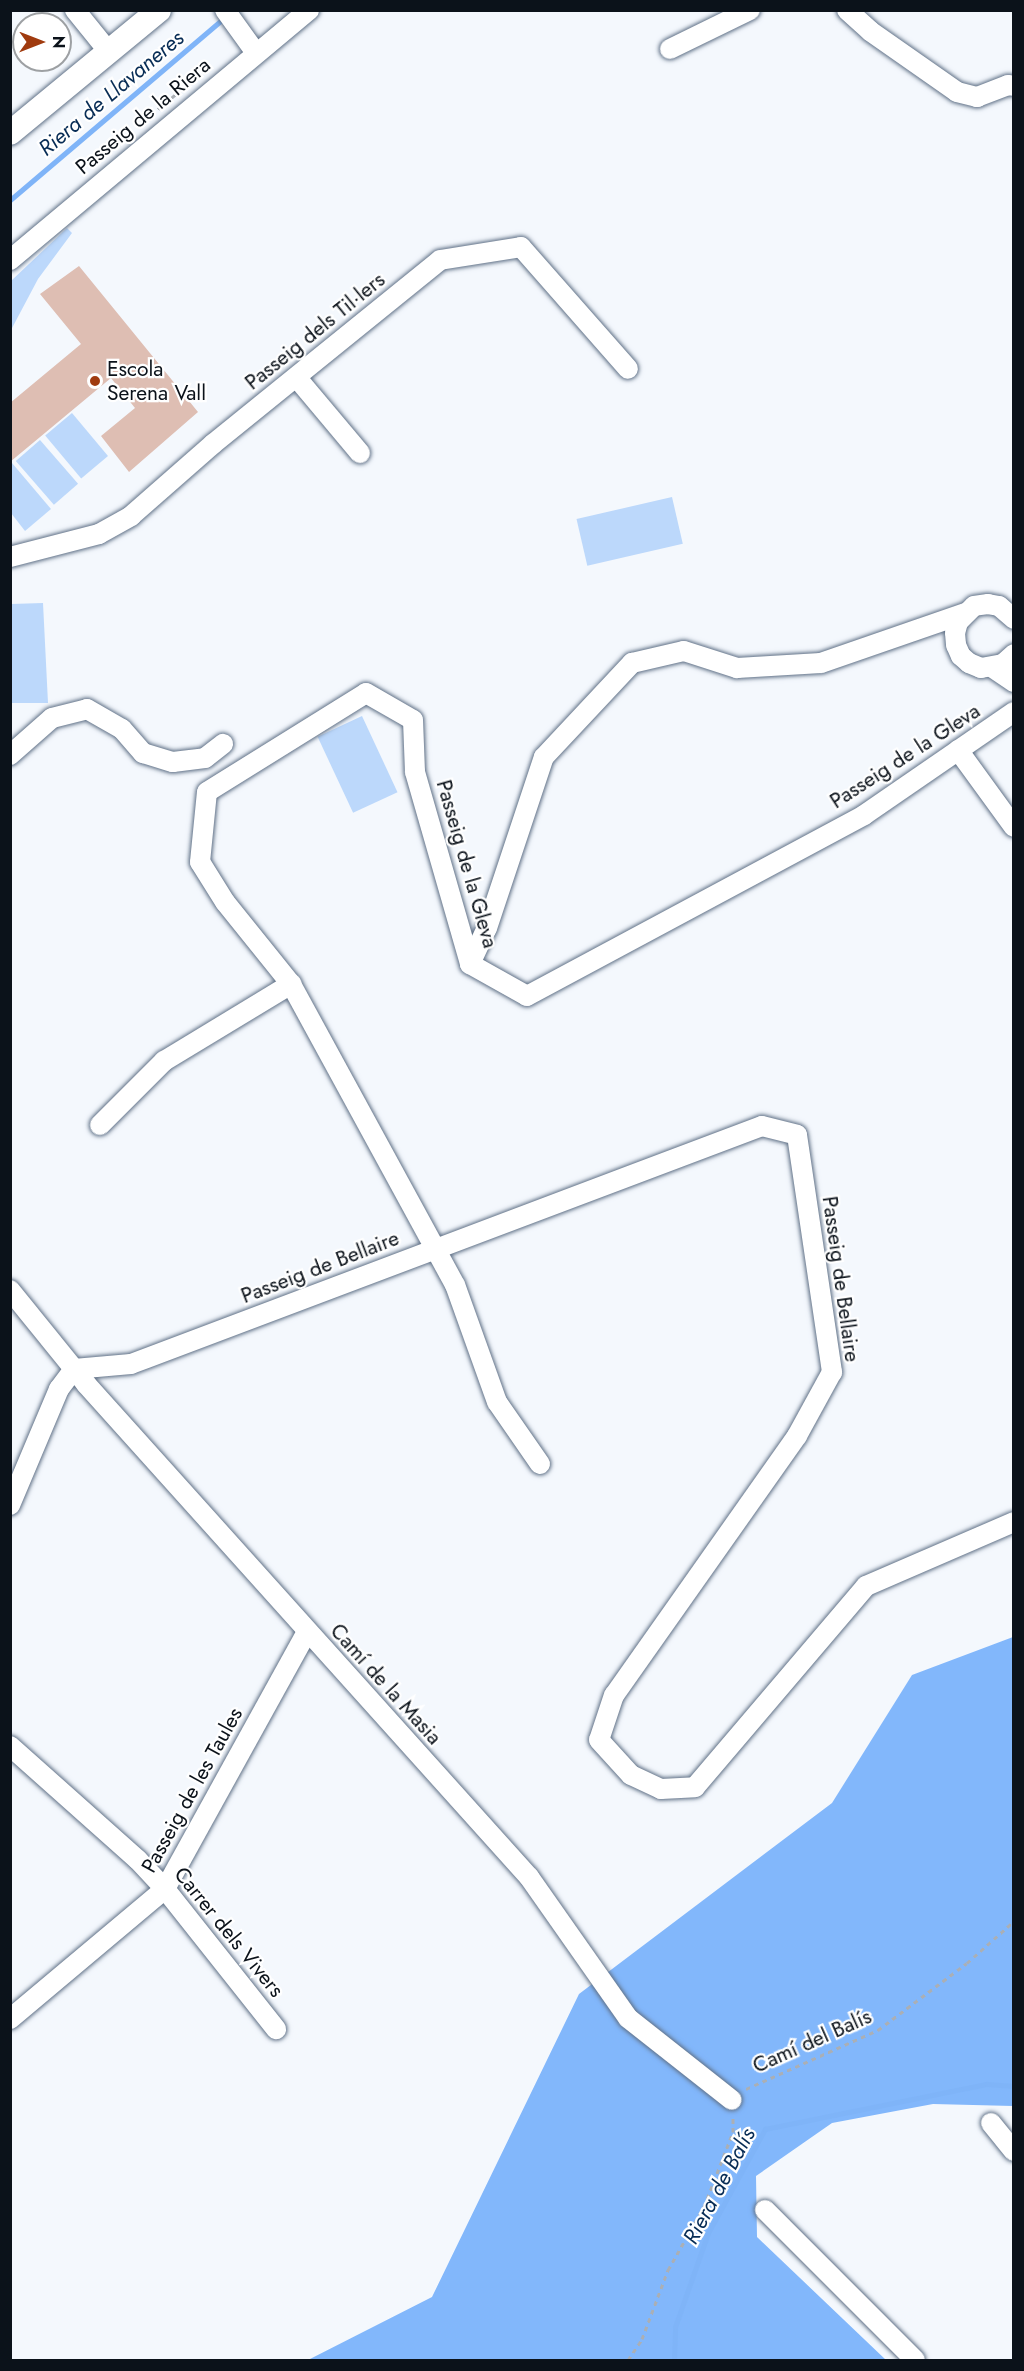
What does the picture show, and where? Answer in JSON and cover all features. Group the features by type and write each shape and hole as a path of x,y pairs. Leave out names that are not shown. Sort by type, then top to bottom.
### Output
{"street":[{"path":"75,10 109,52"},
{"path":"10,133 159,10"},
{"path":"225,10 256,53"},
{"name":"Passeig de la Riera","path":"10,260 309,10"},
{"path":"670,49 750,10"},
{"path":"847,10 870,31 957,92 977,97 1008,85 1014,86"},
{"name":"Passeig dels Til·lers","path":"10,557 99,534 131,516 213,444 440,260 521,247 628,369"},
{"path":"297,378 360,453"},
{"path":"470,964 487,928 544,757 633,663 684,651 737,668 821,663 965,613 974,606 988,604 999,606 1014,619"},
{"path":"965,613 955,633 956,645 961,656 975,666 993,668 1014,682"},
{"path":"993,668 1003,664 1014,654"},
{"name":"Passeig de la Gleva","path":"540,1464 497,1402 455,1285 291,984 225,902 200,862 207,792 366,693 413,720 416,772 470,964 527,996 864,815 1014,712"},
{"path":"10,755 52,718 87,709 122,729 142,753 173,762 205,758 224,744"},
{"path":"958,750 1014,826"},
{"path":"100,1125 164,1061 291,984"},
{"name":"Passeig de Bellaire","path":"74,1369 130,1364 762,1126 797,1136 832,1372 797,1436 614,1695 599,1740 631,1775 661,1790 695,1787 867,1586 1014,1522"},
{"name":"Camí de la Masia","path":"10,1290 74,1369 307,1632 529,1877 628,2018 732,2100"},
{"path":"10,1505 59,1389 74,1369"},
{"name":"Passeig de les Taules","path":"10,2019 165,1889 307,1632"},
{"name":"Carrer dels Vivers","path":"10,1746 138,1860 165,1889 276,2029"},
{"path":"991,2123 1014,2151"},
{"path":"765,2210 915,2361"}],"path":[{"name":"Camí del Balís","path":"732,2100 751,2084 878,2030 967,1963 1014,1921"},
{"path":"628,2361 642,2339 668,2270 704,2207 734,2132 732,2100"}],"shaded area":[{"path":"67,228 72,233 38,279 11,330 11,281"},
{"path":"72,413 108,456 81,478 45,435"},
{"path":"40,440 78,484 54,505 16,461"},
{"path":"12,463 51,509 25,531 11,513"},
{"path":"672,497 683,544 587,566 577,519"},
{"path":"43,603 48,703 11,703 11,604"},
{"path":"362,716 397,792 353,813 318,737"},
{"path":"1013,1637 1013,2106 933,2104 832,2123 756,2176 757,2237 886,2360 308,2360 432,2297 579,1994 832,1803 912,1675"}],"building":[{"path":"79,266 198,412 129,472 101,436 135,408 111,378 10,462 10,403 81,344 40,294"}],"waterway":[{"name":"Riera de Llavaneres","path":"10,200 225,17"},
{"name":"Riera de Balís","path":"674,2360 675,2327 708,2233 765,2129 987,2084 1014,2086"}],"place":[{"name":"Escola Serena Vall","path":"95,381"}]}
